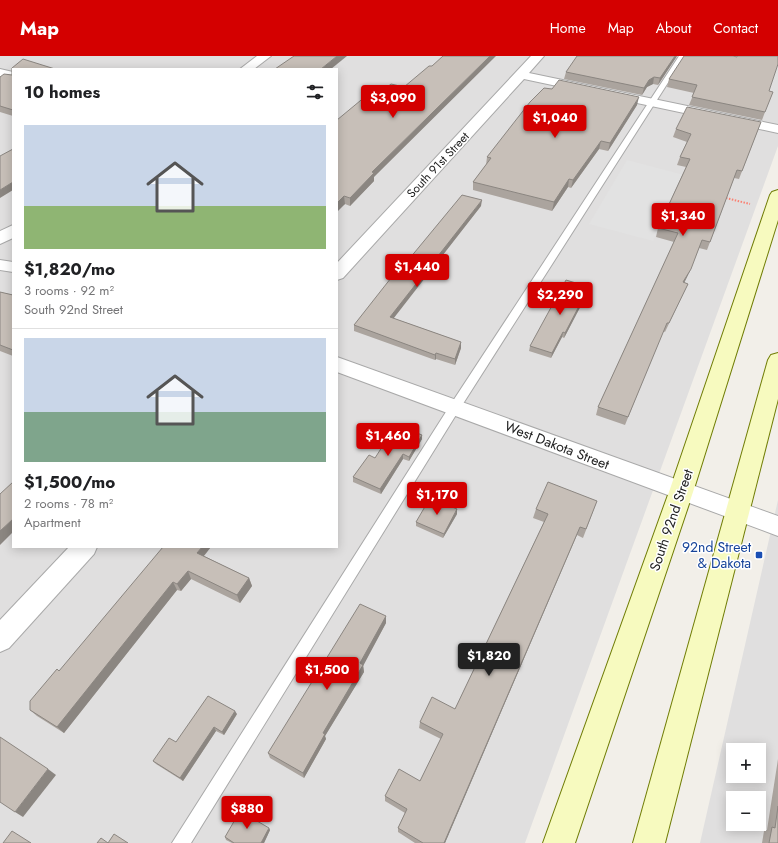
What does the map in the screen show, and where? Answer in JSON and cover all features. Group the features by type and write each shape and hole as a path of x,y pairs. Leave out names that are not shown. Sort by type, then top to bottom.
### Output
{"street":[{"path":"247,68 265,56"},
{"name":"South 91st Street","path":"338,273 538,56"},
{"path":"0,73 12,76"},
{"path":"522,75 778,129"},
{"name":"South 92nd Street","path":"559,843 681,492 778,195"},
{"path":"0,239 12,231"},
{"path":"0,265 12,267"},
{"path":"649,843 778,360"},
{"name":"West Dakota Street","path":"338,364 681,492 778,526"},
{"path":"0,639 84,548"}],"lane":[{"path":"181,843 455,407 682,56"}],"path":[{"path":"726,198 750,204"}],"shaded area":[{"path":"0,56 778,56 778,146 525,843 0,843"},
{"path":"627,160 684,175 653,241 589,224"},
{"path":"778,500 778,843 700,843"}],"building":[{"path":"294,56 337,56 322,68 276,68"},
{"path":"443,56 490,56 372,172 374,173 350,198 344,196 338,202 338,119 378,86 386,88 391,84 404,87 429,66 432,66"},
{"path":"577,56 675,56 660,78 654,77 649,80 644,88 566,72"},
{"path":"684,56 778,56 778,64 769,91 773,92 765,112 692,97 697,85 669,79"},
{"path":"23,59 52,68 12,68"},
{"path":"4,74 12,75 12,110 0,106 0,77"},
{"path":"559,80 639,97 610,143 601,141 573,180 569,179 554,202 473,182 491,158 487,157 530,102 544,88 552,89"},
{"path":"687,107 761,122 742,171 737,170 710,242 702,240 691,269 683,282 688,284 669,323 667,323 628,417 598,407 678,233 658,228 690,159 680,157 691,134 676,129"},
{"path":"12,150 12,183 0,190 0,156"},
{"path":"462,195 482,200 390,317 461,342 455,359 436,353 435,355 354,325 402,264 405,264"},
{"path":"566,280 589,287 565,333 563,332 552,353 530,346"},
{"path":"0,292 12,295 12,350 0,345"},
{"path":"396,425 422,435 409,457 403,454 380,489 353,477 369,455 375,458"},
{"path":"548,482 597,501 586,529 580,527 444,843 423,843 398,828 407,809 385,796 399,769 420,781 443,734 420,722 432,697 455,709 548,514 536,509"},
{"path":"12,483 12,520 0,531 0,494"},
{"path":"430,498 457,509 444,534 416,522"},
{"path":"162,548 201,548 197,553 249,578 237,595 188,571 177,584 173,582 57,727 30,710 30,701 57,669 59,671"},
{"path":"360,604 386,616 360,663 363,665 323,733 325,734 303,773 268,753"},
{"path":"208,696 235,711 222,732 214,727 180,778 153,761 169,738 176,742"},
{"path":"0,737 48,769 15,812 0,802"},
{"path":"778,806 778,843 769,843 772,827 775,828"},
{"path":"240,811 269,828 261,843 234,843 225,837"},
{"path":"12,831 31,843 3,843"},
{"path":"114,834 128,843 108,843"},
{"path":"101,838 108,843 97,843"}],"place":[{"name":"92nd Street & Dakota","path":"759,555"}]}
